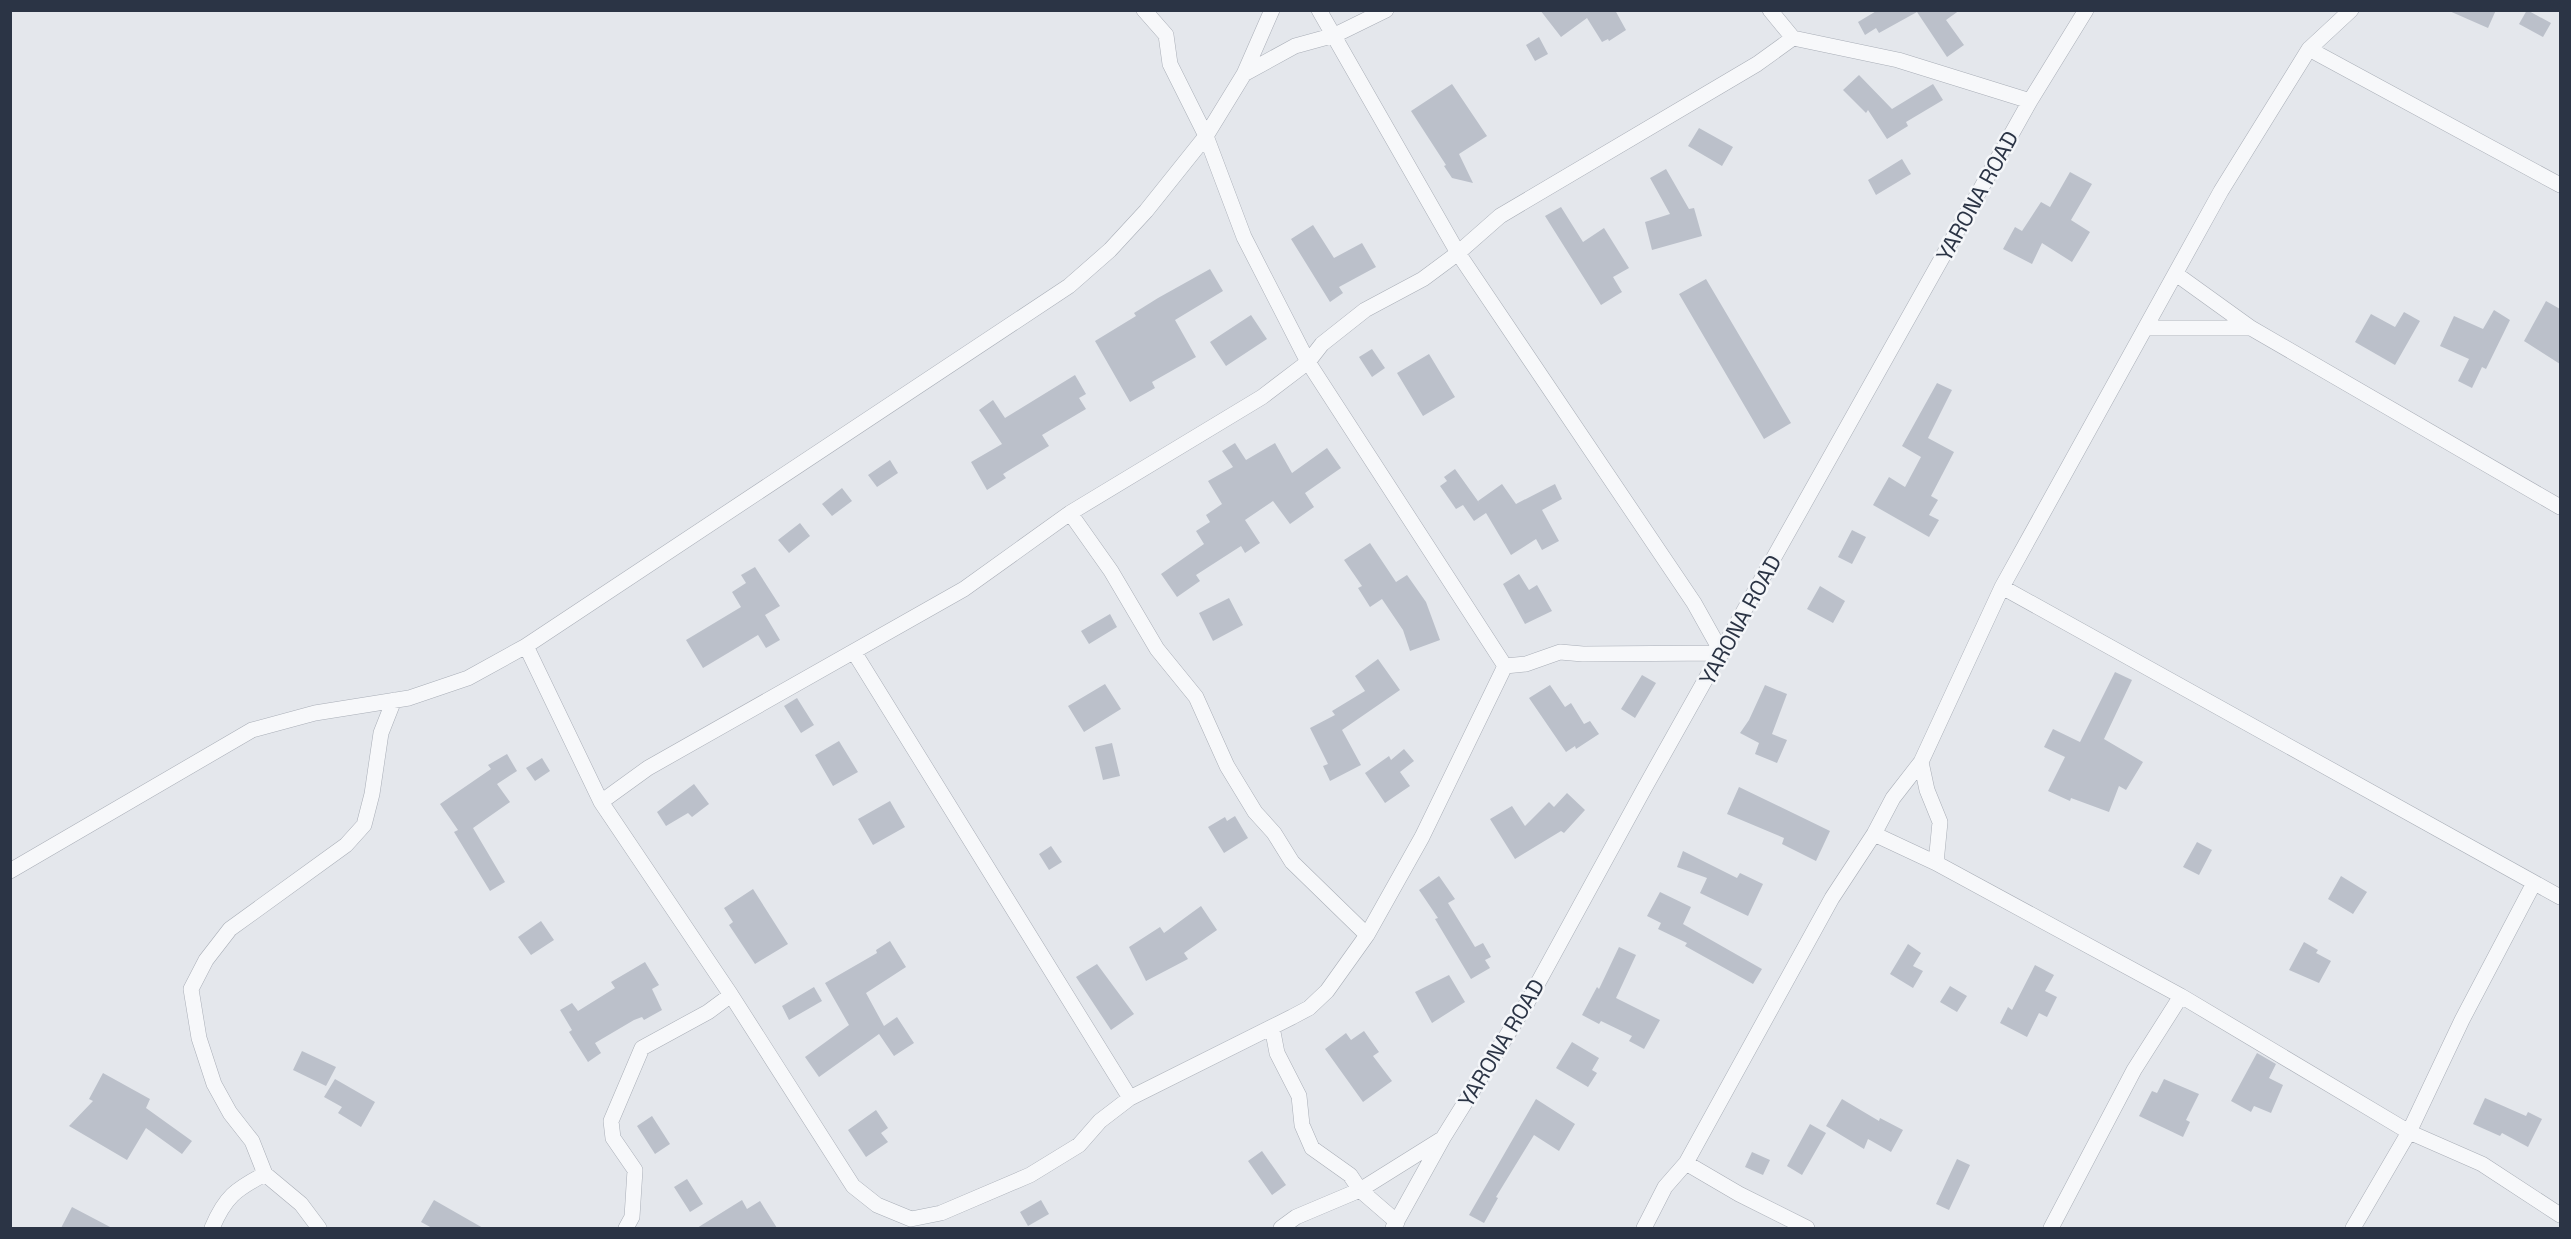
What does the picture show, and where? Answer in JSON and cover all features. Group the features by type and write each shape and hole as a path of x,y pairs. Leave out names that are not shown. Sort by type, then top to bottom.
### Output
{"street":[{"path":"1144,10 1166,35 1170,64 1206,136 1244,237 1308,362 1505,666"},
{"path":"10,871 252,730 315,713 394,700 468,678 526,646 1069,285 1110,250 1146,211 1206,136 1244,74 1272,10"},
{"path":"1319,10 1458,253 1694,603 1722,652 1583,654 1560,651 1526,664 1505,666"},
{"path":"1244,74 1295,46 1335,35 1386,10"},
{"path":"1770,10 1793,38 1898,60 2030,101"},
{"name":"YARONA ROAD","path":"1395,1225 1443,1138 1527,1003 2030,101 2086,10"},
{"path":"1644,1228 1665,1187 1686,1162 1832,898 1874,834 1893,798 1921,762 2002,587 2221,191 2309,49 2351,10"},
{"path":"601,802 648,768 964,589 1070,513 1262,397 1308,362 1323,344 1365,310 1423,279 1458,253 1500,216 1756,64 1793,38"},
{"path":"2309,49 2560,185"},
{"path":"2176,274 2252,328 2560,507"},
{"path":"2147,328 2252,328"},
{"path":"1070,513 1111,572 1157,649 1196,697 1227,766 1255,812 1274,833 1292,862 1367,935"},
{"path":"2002,587 2560,897"},
{"path":"526,646 601,802 731,995 853,1186 877,1205 911,1219 941,1213 1030,1175 1079,1145 1100,1121 1130,1098 1309,1008 1327,991 1367,935 1422,837 1505,666"},
{"path":"854,652 1130,1098"},
{"path":"319,1228 301,1204 265,1174 252,1141 230,1113 214,1084 199,1038 192,989 206,960 230,928 346,844 364,825 372,794 381,733 394,700"},
{"path":"1921,762 1940,822 1936,864"},
{"path":"1874,834 1936,864 2181,996 2409,1132 2482,1164 2560,1215"},
{"path":"2353,1228 2409,1132 2462,1020 2534,883"},
{"path":"626,1228 632,1216 634,1170 613,1138 611,1121 642,1048 708,1012 731,995"},
{"path":"2051,1228 2134,1070 2181,996"},
{"path":"1272,1027 1277,1053 1299,1096 1302,1125 1312,1148 1350,1175 1359,1190 1395,1225"},
{"path":"1281,1228 1296,1217 1359,1190 1443,1138"},
{"path":"1686,1162 1739,1194 1807,1228"},
{"path":"212,1228 220,1209 236,1189 265,1174"}],"building":[{"path":"1540,10 1615,10 1626,30 1609,41 1608,39 1602,42 1587,18 1561,37"},
{"path":"1878,10 1960,10 1946,20 1964,45 1947,57 1917,12 1879,33 1876,28 1865,35 1858,22"},
{"path":"2447,10 2496,10 2488,28"},
{"path":"2527,10 2551,23 2543,37 2519,24"},
{"path":"1539,37 1548,54 1535,61 1526,45"},
{"path":"1859,75 1892,109 1933,84 1943,100 1906,122 1908,126 1887,139 1868,110 1866,113 1843,90"},
{"path":"1452,84 1487,136 1459,154 1473,183 1452,178 1411,111"},
{"path":"1699,128 1733,147 1722,166 1688,146"},
{"path":"1902,159 1911,174 1876,195 1868,180"},
{"path":"1666,169 1689,209 1694,208 1702,236 1652,250 1645,222 1670,214 1650,178"},
{"path":"2070,172 2092,184 2071,220 2090,232 2072,262 2042,243 2032,264 2003,249 2015,227 2022,231 2041,202 2050,207"},
{"path":"1561,207 1583,242 1604,228 1629,268 1613,277 1622,292 1601,305 1545,216"},
{"path":"1313,225 1334,258 1362,243 1376,267 1339,287 1343,293 1330,302 1291,239"},
{"path":"1210,269 1223,291 1175,320 1196,357 1152,382 1155,388 1130,402 1095,341 1136,316 1134,313"},
{"path":"1706,279 1791,423 1764,439 1679,294"},
{"path":"2546,301 2560,309 2560,364 2524,341"},
{"path":"2494,310 2510,320 2486,369 2482,367 2472,388 2458,381 2469,359 2440,346 2454,316 2483,329"},
{"path":"2404,312 2420,321 2395,365 2355,342 2371,314 2395,327"},
{"path":"1251,315 1267,339 1226,366 1210,342"},
{"path":"1372,349 1385,368 1372,377 1359,357"},
{"path":"1429,354 1455,397 1423,416 1397,373"},
{"path":"1075,375 1086,394 1079,398 1086,409 1042,435 1049,446 1003,474 1006,478 987,490 971,462 1002,444 979,410 993,400 1005,418"},
{"path":"1937,383 1952,390 1928,438 1954,452 1931,496 1938,500 1929,515 1939,520 1929,537 1873,505 1889,477 1905,487 1921,457 1902,446"},
{"path":"1235,443 1246,460 1275,443 1292,473 1327,448 1341,468 1305,493 1314,507 1290,524 1273,501 1245,520 1260,543 1245,553 1241,546 1196,575 1200,581 1177,597 1161,574 1204,544 1196,531 1210,522 1206,515 1222,504 1208,481 1233,467 1222,451"},
{"path":"890,460 898,473 877,487 868,475"},
{"path":"1455,469 1480,504 1478,501 1502,484 1516,504 1555,484 1562,499 1542,510 1559,541 1542,550 1536,539 1511,555 1486,513 1474,521 1463,505 1456,509 1440,486 1447,481 1444,477"},
{"path":"842,488 852,501 832,516 822,504"},
{"path":"800,523 810,536 789,553 778,540"},
{"path":"1852,530 1866,537 1852,564 1838,557"},
{"path":"1370,543 1396,582 1407,575 1426,602 1440,640 1410,651 1403,630 1382,599 1370,607 1358,588 1362,586 1344,560"},
{"path":"755,567 780,606 765,615 780,640 766,648 758,635 703,668 686,640 741,607 732,592 746,583 741,575"},
{"path":"1519,574 1529,590 1537,585 1552,611 1525,624 1503,584"},
{"path":"1820,586 1845,601 1833,623 1807,609"},
{"path":"1229,598 1243,625 1213,641 1199,613"},
{"path":"1110,614 1117,627 1089,644 1081,631"},
{"path":"1378,659 1400,690 1342,730 1361,765 1330,781 1323,766 1328,764 1310,728 1335,715 1332,711 1365,691 1355,676"},
{"path":"2115,672 2132,680 2104,739 2143,762 2126,790 2119,786 2109,812 2071,798 2070,801 2048,791 2065,757 2044,747 2053,729 2080,742"},
{"path":"1642,675 1656,683 1635,718 1621,709"},
{"path":"1105,684 1121,709 1084,732 1068,706"},
{"path":"1550,685 1565,707 1571,703 1584,724 1590,721 1599,734 1576,749 1575,746 1566,752 1529,698"},
{"path":"1765,685 1787,694 1772,734 1787,740 1777,763 1755,754 1759,743 1740,733 1749,720"},
{"path":"797,698 814,725 801,733 784,706"},
{"path":"839,741 858,772 833,786 815,755"},
{"path":"1112,743 1120,776 1103,780 1095,747"},
{"path":"1404,749 1414,761 1400,772 1410,786 1385,803 1365,773 1389,756 1391,760"},
{"path":"507,754 517,771 497,784 510,802 473,828 505,882 490,891 454,832 458,830 440,804 491,769 488,765"},
{"path":"542,758 550,771 535,781 526,768"},
{"path":"694,784 709,804 692,817 688,813 666,826 657,812"},
{"path":"1739,787 1830,831 1816,861 1782,844 1784,838 1727,814"},
{"path":"1567,793 1585,810 1564,833 1561,831 1515,859 1490,819 1512,806 1525,826 1549,802 1554,807"},
{"path":"890,801 905,827 873,845 858,819"},
{"path":"1235,816 1248,838 1224,853 1208,827 1225,817 1227,821"},
{"path":"2197,842 2212,850 2199,875 2183,867"},
{"path":"1051,846 1062,862 1049,870 1039,854"},
{"path":"1683,851 1737,878 1740,873 1763,884 1748,916 1700,893 1707,878 1677,867"},
{"path":"1439,876 1455,899 1448,903 1475,947 1483,943 1491,957 1485,960 1490,968 1471,979 1435,919 1438,918 1419,890"},
{"path":"2341,876 2367,892 2353,914 2328,899"},
{"path":"753,889 788,944 755,964 729,925 733,922 724,908"},
{"path":"1660,892 1691,907 1683,924 1762,969 1753,984 1685,946 1687,943 1658,929 1661,923 1647,916"},
{"path":"1201,906 1217,930 1184,953 1188,959 1146,981 1129,947 1160,927 1164,933"},
{"path":"541,921 554,940 531,955 518,937"},
{"path":"890,941 906,967 866,993 884,1026 897,1017 914,1043 894,1056 879,1034 819,1077 805,1057 849,1025 825,983 877,953 876,950"},
{"path":"2304,942 2318,950 2316,953 2331,961 2319,983 2289,970"},
{"path":"1908,944 1921,953 1913,966 1923,971 1913,988 1890,974"},
{"path":"1619,947 1636,955 1616,998 1660,1020 1644,1049 1629,1041 1632,1036 1601,1021 1599,1024 1582,1015 1597,987 1599,989"},
{"path":"645,962 659,985 652,989 662,1010 644,1020 642,1017 634,1020 595,1043 601,1053 588,1062 569,1032 572,1030 560,1010 572,1003 578,1011 615,988 611,982"},
{"path":"1097,964 1134,1014 1111,1030 1076,977"},
{"path":"2035,965 2054,975 2045,991 2057,997 2047,1017 2039,1013 2027,1037 2000,1023 2008,1007 2012,1010"},
{"path":"1449,975 1465,1002 1432,1023 1415,992"},
{"path":"1950,986 1967,996 1957,1012 1940,1002"},
{"path":"814,987 822,1001 789,1020 782,1006"},
{"path":"1364,1031 1379,1052 1373,1056 1392,1081 1363,1102 1325,1049 1346,1033 1351,1040"},
{"path":"1572,1042 1599,1058 1592,1070 1597,1073 1588,1087 1556,1068"},
{"path":"302,1051 336,1067 326,1086 293,1070"},
{"path":"2257,1053 2276,1064 2269,1078 2283,1085 2271,1113 2254,1106 2251,1112 2231,1101"},
{"path":"103,1073 150,1099 146,1108 192,1141 182,1154 146,1128 127,1160 69,1126 93,1101 89,1099"},
{"path":"335,1079 375,1102 361,1127 338,1113 342,1107 324,1097"},
{"path":"2164,1079 2199,1094 2186,1120 2190,1122 2183,1137 2139,1116 2152,1091 2157,1093"},
{"path":"2485,1098 2526,1116 2528,1112 2542,1119 2528,1147 2502,1133 2500,1136 2473,1124"},
{"path":"1536,1099 1575,1124 1559,1151 1534,1135 1496,1197 1498,1198 1484,1223 1469,1215"},
{"path":"1842,1099 1879,1121 1880,1118 1903,1130 1891,1152 1868,1139 1864,1149 1826,1126"},
{"path":"876,1110 888,1128 881,1133 888,1142 866,1157 848,1130"},
{"path":"652,1116 670,1144 655,1154 637,1126"},
{"path":"1810,1124 1826,1133 1802,1175 1787,1166"},
{"path":"1262,1151 1286,1185 1272,1195 1248,1161"},
{"path":"1752,1152 1770,1160 1763,1175 1745,1167"},
{"path":"1957,1159 1970,1165 1949,1210 1936,1204"},
{"path":"687,1179 703,1204 690,1212 674,1187"},
{"path":"434,1200 483,1228 432,1228 421,1222"},
{"path":"742,1200 747,1209 760,1201 777,1228 697,1228"},
{"path":"1041,1200 1049,1214 1028,1226 1020,1212"},
{"path":"72,1207 112,1228 61,1228"}]}
